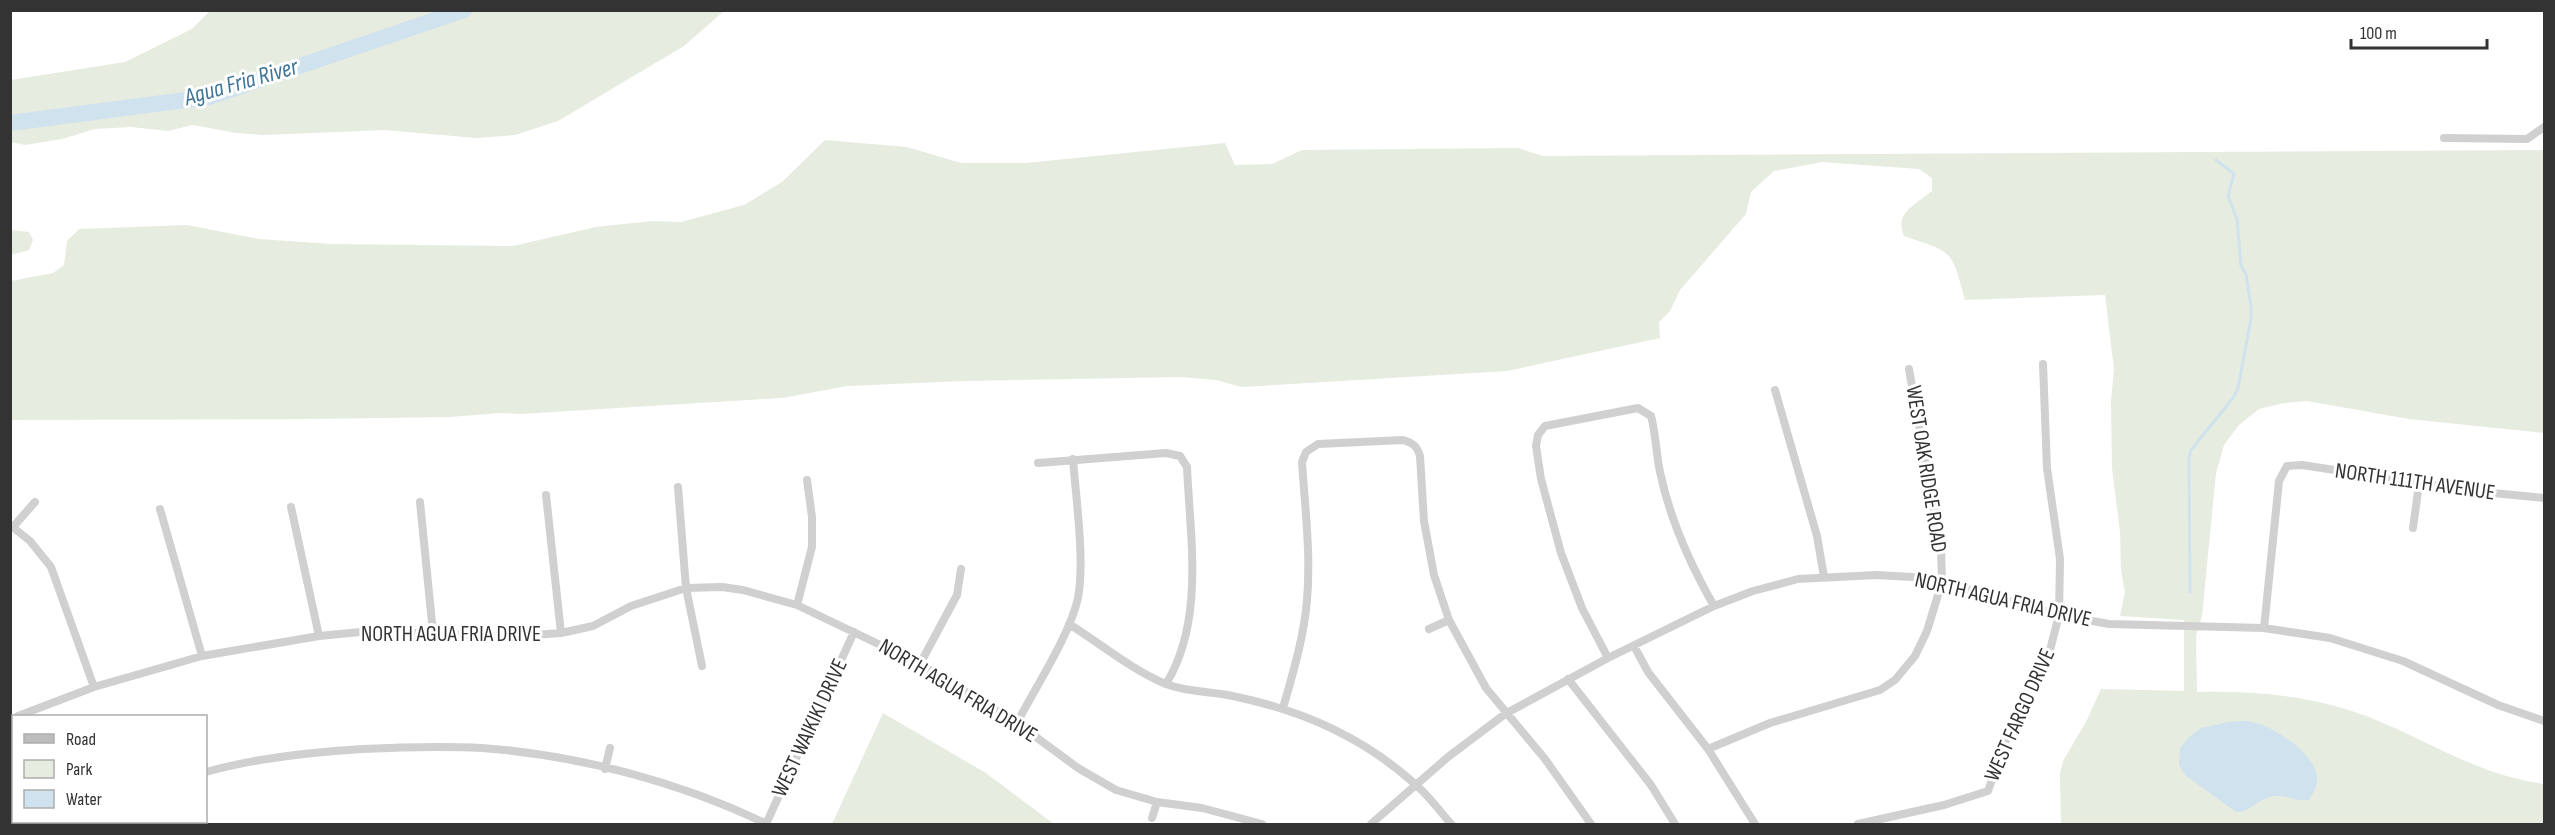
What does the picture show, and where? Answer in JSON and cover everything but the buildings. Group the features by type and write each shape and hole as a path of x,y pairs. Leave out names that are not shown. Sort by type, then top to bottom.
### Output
{"street":[{"path":"2444,138 2527,139 2544,127"},
{"name":"WEST FARGO DRIVE","path":"1858,825 1944,805 1988,790 2015,715 2048,658 2059,615 2060,559 2047,468 2043,364"},
{"name":"WEST OAK RIDGE ROAD","path":"1708,749 1770,723 1824,705 1860,698 1880,690 1906,669 1923,640 1942,582 1941,550 1909,369"},
{"path":"1775,390 1816,536 1824,577"},
{"path":"1608,658 1582,608 1561,553 1541,478 1536,446 1538,435 1545,426 1628,409 1638,408 1646,412 1653,424 1660,471 1671,513 1693,568 1714,606"},
{"path":"1283,708 1301,643 1307,599 1308,564 1302,462 1306,452 1318,444 1403,440 1412,443 1418,448 1420,456 1424,521 1434,575 1449,620 1486,688 1505,714 1545,759 1591,825"},
{"path":"1038,463 1166,453 1180,456 1187,467 1192,593 1180,648 1173,671 1166,684"},
{"path":"1017,723 1069,624 1078,597 1080,569 1074,459"},
{"name":"NORTH 111TH AVENUE","path":"2264,628 2279,481 2287,466 2302,465 2419,484 2544,498"},
{"path":"797,605 812,547 812,517 807,480"},
{"path":"2413,528 2419,484"},
{"path":"678,487 686,588 702,666"},
{"path":"546,495 561,633"},
{"path":"35,502 12,526 30,540 51,567 94,687"},
{"path":"420,502 433,633"},
{"path":"291,507 319,636"},
{"path":"160,508 202,656"},
{"path":"920,664 957,595 961,569"},
{"name":"NORTH AGUA FRIA DRIVE","path":"1371,825 1448,757 1505,714 1608,658 1714,606 1772,585 1798,579 1876,575 1942,582 2059,615 2109,624 2143,627 2264,628 2330,639 2403,661 2498,705 2544,721"},
{"name":"NORTH AGUA FRIA DRIVE","path":"23,715 94,687 202,656 319,636 371,631 507,637 561,633 593,626 632,606 686,588 722,587 743,590 797,605 920,664 1017,723 1078,768 1116,790 1157,802 1202,808 1262,825"},
{"path":"1429,629 1449,620"},
{"path":"1069,624 1166,684 1194,691 1235,696 1283,708 1327,725 1373,750 1416,785 1451,825"},
{"name":"WEST WAIKIKI DRIVE","path":"766,824 854,632"},
{"path":"1634,646 1648,672 1708,749 1755,825"},
{"path":"1568,679 1651,785 1676,825"},
{"path":"207,772 229,765 321,752 421,747 482,748 555,757 676,786 727,805 766,824"},
{"path":"604,769 610,748"},
{"path":"1152,818 1157,802"}],"green space":[{"path":"210,11 724,11 684,46 558,121 515,135 476,138 385,130 264,135 193,125 168,131 131,127 95,129 62,139 25,145 11,142 11,80 125,62 192,29"},
{"path":"825,140 907,147 961,163 1026,163 1225,143 1235,165 1272,164 1302,150 1518,148 1543,156 2544,150 2544,433 2409,419 2307,401 2284,403 2259,409 2239,425 2224,445 2216,473 2202,616 2196,636 2197,692 2262,693 2306,699 2369,717 2475,765 2520,780 2544,784 2544,824 2061,824 2060,774 2063,761 2087,720 2101,689 2184,691 2184,620 2120,616 2125,592 2112,468 2111,401 2114,369 2105,295 1965,300 1957,271 1948,255 1933,246 1904,236 1902,221 1904,215 1932,191 1932,178 1919,169 1822,162 1774,171 1751,192 1746,214 1680,290 1670,311 1659,322 1660,338 1507,371 1242,387 1216,380 1181,377 964,381 847,386 782,398 450,417 11,420 11,281 53,273 64,265 67,241 79,229 187,225 259,239 332,244 513,246 596,227 652,221 681,222 744,205 782,182"},
{"path":"11,230 29,232 33,240 29,250 11,255"},
{"path":"883,713 986,773 1054,824 832,824"}],"water":[{"path":"2246,721 2261,725 2282,735 2302,751 2315,769 2317,778 2316,787 2309,800 2275,796 2246,810 2236,812 2185,775 2179,765 2180,748 2190,736 2202,728 2228,722"}],"waterway":[{"name":"Agua Fria River","path":"10,123 209,97 464,10"},
{"path":"2190,592 2189,459 2191,450 2233,398 2238,388 2251,319 2246,274 2241,266 2237,219 2228,196 2234,174 2216,160"}]}
